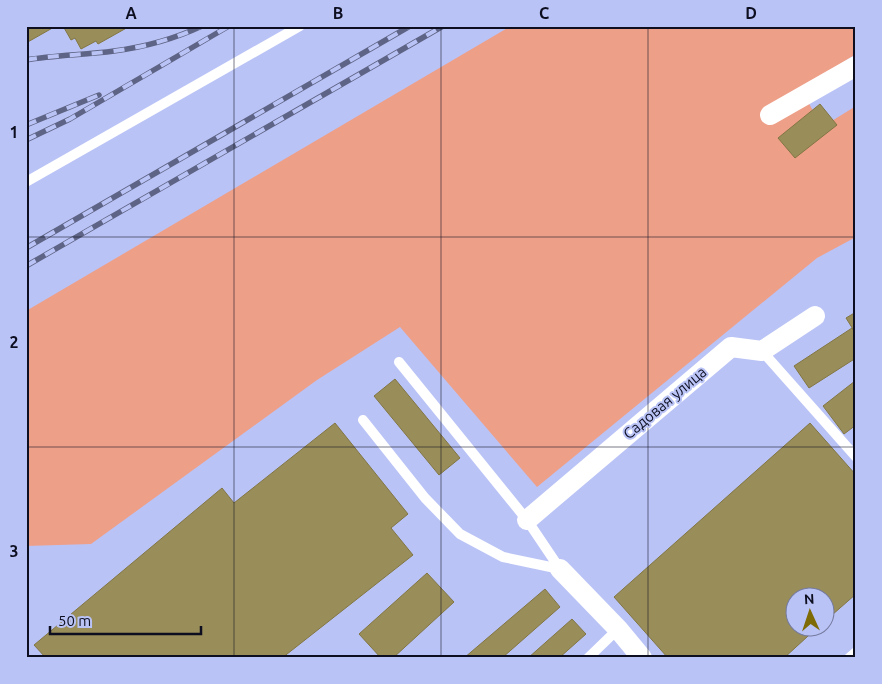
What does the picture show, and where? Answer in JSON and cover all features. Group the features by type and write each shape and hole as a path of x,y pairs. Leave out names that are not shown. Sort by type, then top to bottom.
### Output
{"street":[{"path":"770,115 856,66"},
{"path":"762,351 815,316"},
{"name":"Садовая улица","path":"527,520 731,348 762,351"},
{"path":"560,568 618,629 642,658"}],"lane":[{"path":"26,182 300,26"},
{"path":"762,351 856,457"},
{"path":"399,362 527,520 560,568"},
{"path":"363,420 425,498 460,534 503,557 560,568"},
{"path":"588,658 618,629"},
{"path":"849,658 856,652"}],"shaded area":[{"path":"511,26 856,26 856,54 801,89 822,127 856,106 856,237 817,258 537,487 400,327 317,380 91,544 26,546 26,311"}],"building":[{"path":"26,26 56,26 26,43"},
{"path":"63,26 130,26 98,44 96,41 81,49 75,38 71,40"},
{"path":"820,104 837,125 795,158 778,138"},
{"path":"856,312 856,334 846,318"},
{"path":"852,328 856,334 856,358 809,388 794,366"},
{"path":"395,379 460,458 439,475 374,396"},
{"path":"855,381 856,425 844,434 823,406"},
{"path":"335,423 408,514 391,528 413,555 282,658 46,658 34,645 222,488 234,503"},
{"path":"810,423 856,475 856,594 834,613 834,586 784,586 784,636 808,636 784,658 668,658 614,597"},
{"path":"427,573 454,602 393,658 381,658 359,634"},
{"path":"545,589 560,607 502,658 464,658"},
{"path":"572,619 586,634 559,658 528,658"}],"railway":[{"path":"26,60 137,47 170,39 202,26"},
{"path":"26,140 70,119 229,26"},
{"path":"26,248 410,26"},
{"path":"26,266 443,26"},
{"path":"26,125 99,95"}]}
